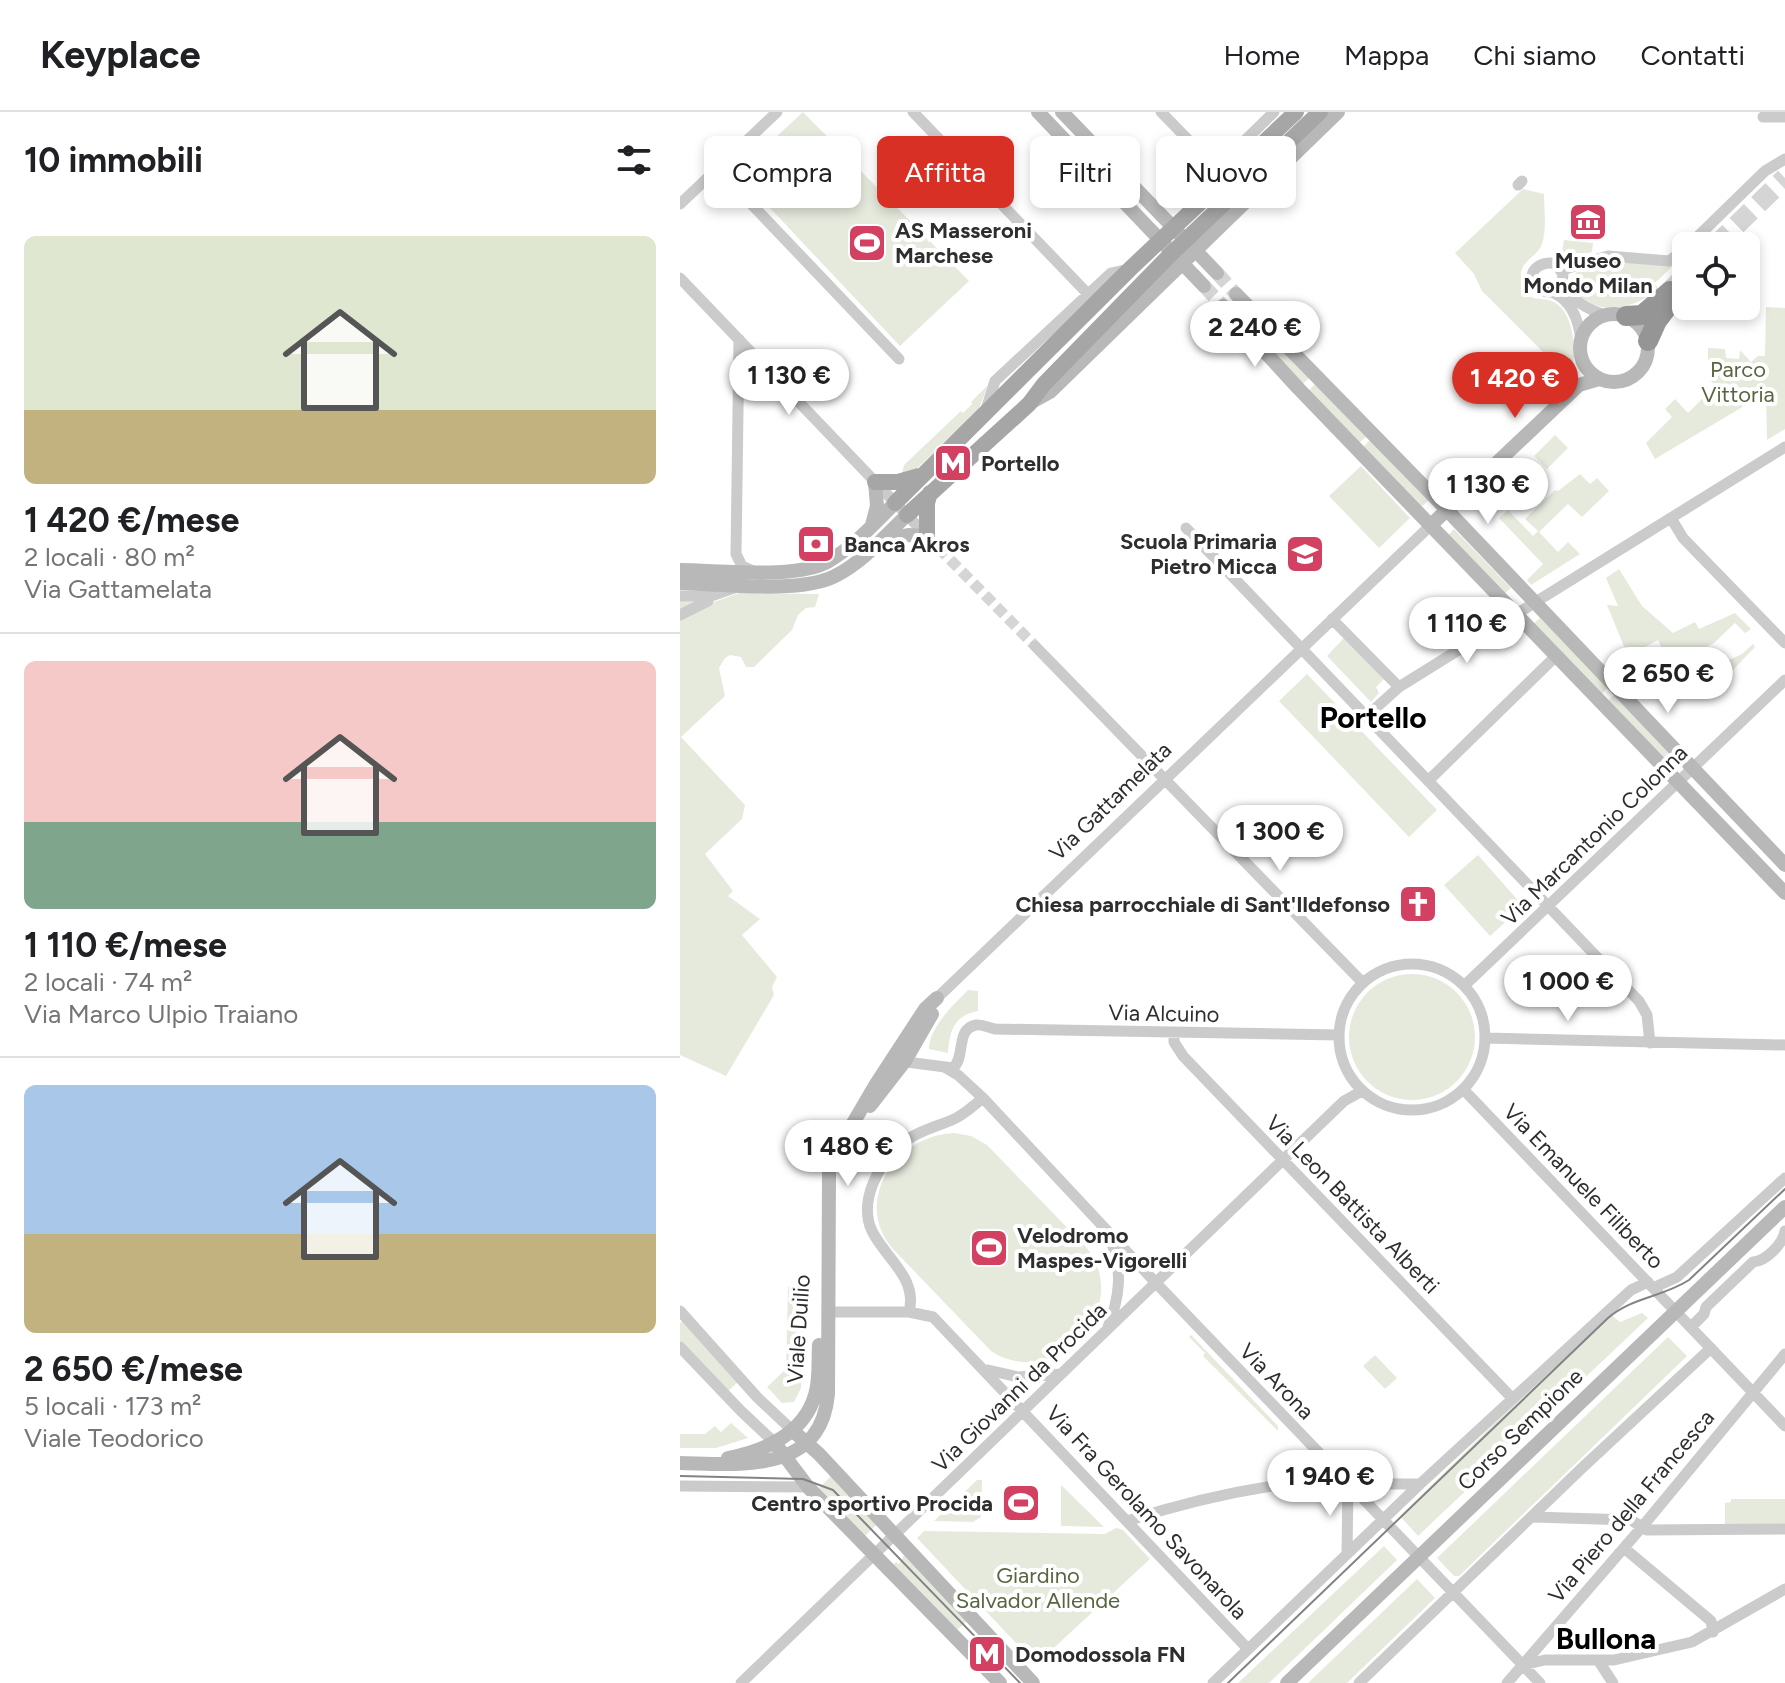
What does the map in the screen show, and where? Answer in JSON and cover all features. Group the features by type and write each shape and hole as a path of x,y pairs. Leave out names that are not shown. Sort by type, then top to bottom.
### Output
{"highway":[{"path":"1626,316 1642,315 1672,295 1648,341"}],"main road":[{"path":"1271,136 1296,112"},
{"path":"901,509 930,493 1029,404 1044,384 1171,252 1320,112"},
{"path":"1184,240 1205,208"},
{"path":"901,509 924,474 1130,269 1171,252"},
{"path":"875,482 898,482 924,474"},
{"path":"927,536 930,493"}],"street":[{"path":"752,136 777,112"},
{"path":"913,112 1087,293"},
{"path":"1038,112 1204,286"},
{"path":"1062,112 1217,273"},
{"path":"1161,112 1184,136"},
{"path":"1249,136 1274,112"},
{"path":"1184,240 1338,112"},
{"path":"1763,117 1785,117"},
{"path":"1702,232 1765,171 1785,159"},
{"path":"680,204 704,182"},
{"path":"755,208 899,359"},
{"path":"1558,282 1608,256 1669,261 1672,259"},
{"path":"985,415 995,381 1111,273 1130,269"},
{"path":"680,278 927,536"},
{"path":"1399,687 1332,619 1579,385 1599,379 1620,382 1639,372 1648,352 1648,341 1640,326 1626,316 1605,315 1579,305 1558,282"},
{"path":"1558,282 1574,313 1581,341 1584,365 1579,385"},
{"path":"1236,294 1785,865"},
{"path":"1223,306 1785,893"},
{"path":"1581,341 1589,325 1605,315"},
{"path":"739,339 736,554 749,578"},
{"path":"1584,365 1599,379"},
{"path":"739,396 745,383 753,376 771,372"},
{"path":"1367,716 1399,687 1785,447"},
{"path":"872,525 877,506 875,482"},
{"path":"680,583 749,578 821,565 872,525 901,509"},
{"path":"680,570 804,585 827,580 848,569 873,547 901,509"},
{"path":"1671,518 1683,538 1785,643"},
{"path":"1186,528 1644,1007 1650,1043"},
{"path":"873,547 894,537 927,536"},
{"path":"680,596 711,596 749,578"},
{"path":"680,615 708,601"},
{"name":"Via Gattamelata","path":"937,998 1332,619"},
{"path":"1035,646 1363,983"},
{"path":"1428,781 1556,656"},
{"name":"Via Marcantonio Colonna","path":"1465,985 1785,680"},
{"path":"1411,964 1436,967 1465,985 1480,1008 1486,1038 1482,1062 1464,1090 1444,1103 1413,1111 1382,1104 1362,1091 1345,1067 1339,1035 1346,1005 1363,983 1386,968 1411,964"},
{"name":"Viale Duilio","path":"807,1442 820,1425 827,1404 829,1172 832,1159 876,1084 899,1061 925,1009 937,998"},
{"name":"Via Alcuino","path":"946,1068 953,1068 958,1063 966,1031 979,1025 988,1028 1339,1035"},
{"name":"Via Leon Battista Alberti","path":"1174,1033 1174,1042 1183,1056 1512,1398"},
{"path":"1486,1038 1785,1045"},
{"path":"899,1061 946,1068"},
{"name":"Via Arona","path":"946,1068 983,1098 1540,1683"},
{"name":"Via Emanuele Filiberto","path":"1464,1090 1785,1426"},
{"name":"Via Giovanni da Procida","path":"745,1682 1344,1101 1362,1091"},
{"path":"909,1312 912,1302 904,1276 871,1229 872,1185 878,1171 902,1144 925,1129 959,1116 983,1098"},
{"name":"Corso Sempione","path":"1213,1683 1420,1484 1631,1290 1677,1277 1785,1178"},
{"name":"Corso Sempione","path":"1287,1683 1785,1207"},
{"name":"Via Arona","path":"1106,1230 1116,1252 1119,1286 1116,1307 1106,1331"},
{"path":"1691,1327 1704,1314 1706,1307 1753,1262 1761,1261 1784,1239 1785,1231"},
{"name":"Viale Duilio","path":"700,1463 736,1456 774,1442 792,1430 810,1407 817,1385 821,1293 828,1251"},
{"path":"680,1311 757,1397 819,1454 1033,1683"},
{"name":"Via Fra Gerolamo Savonarola","path":"828,1312 909,1312 933,1317 1248,1649"},
{"path":"680,1347 774,1442 808,1487 1000,1683"},
{"path":"1359,1683 1711,1348"},
{"name":"Via Piero della Francesca","path":"1507,1683 1642,1527 1785,1354"},
{"name":"Via Fra Gerolamo Savonarola","path":"983,1368 1018,1377 1062,1374"},
{"path":"680,1463 757,1463 786,1456 807,1442"},
{"path":"1345,1481 1347,1554"},
{"name":"Corso Sempione","path":"1127,1521 1187,1502 1255,1487 1345,1481 1420,1484"},
{"path":"680,1486 808,1487"},
{"path":"1533,1517 1626,1519 1636,1521 1647,1530 1785,1529"},
{"path":"1624,1548 1711,1621 1713,1632"},
{"path":"1523,1665 1556,1660 1621,1658 1692,1642 1785,1589"},
{"path":"1546,1639 1556,1660"},
{"path":"1598,1660 1613,1683"}],"green space":[{"name":"AS Masseroni Marchese","path":"803,112 827,136 777,136"},
{"name":"AS Masseroni Marchese","path":"861,171 877,187 877,208 897,208 969,281 900,346 770,208 861,208"},
{"path":"1523,189 1544,194 1545,219 1540,249 1525,263 1521,273 1523,288 1530,297 1557,304 1567,316 1572,334 1572,368 1557,387 1551,381 1561,370 1482,291 1474,274 1455,253"},
{"path":"1564,240 1593,243 1592,252 1565,259 1562,253"},
{"path":"1634,259 1672,259 1672,267 1655,283 1659,291 1634,303 1613,308 1592,304 1570,287 1573,276 1583,268"},
{"name":"Parco Vittoria","path":"1766,307 1785,308 1785,429 1767,440 1766,393 1655,459 1646,443 1672,417 1665,409 1675,399 1688,413 1715,386 1708,378 1708,348 1725,349 1726,358 1739,359 1740,350 1751,362 1758,356 1765,356"},
{"path":"1253,320 1309,378 1303,384 1247,326"},
{"path":"1315,384 1366,437 1359,443 1309,390"},
{"path":"988,385 978,411 912,473 901,478 904,465 961,411 963,413"},
{"path":"1555,435 1568,448 1547,469 1534,456"},
{"path":"1370,440 1428,501 1421,507 1363,447"},
{"path":"1361,466 1410,518 1379,548 1329,496"},
{"path":"1580,474 1590,484 1597,478 1609,491 1582,517 1568,504 1539,532 1558,552 1568,542 1580,554 1531,585 1527,580 1543,564 1499,518 1508,510 1533,536 1538,531 1525,519 1555,490 1558,491"},
{"path":"1454,529 1511,588 1504,594 1448,535"},
{"path":"1619,569 1642,606 1673,633 1695,622 1699,629 1735,613 1751,629 1745,633 1735,623 1714,643 1684,658 1692,677 1742,654 1753,644 1755,647 1732,671 1684,693 1658,640 1628,656 1607,605 1618,606 1606,578"},
{"path":"739,593 819,594 815,607 806,608 798,615 792,630 754,667 746,667 741,657 730,655 725,658 719,668 725,696 681,737 745,805 742,819 705,854 733,891 728,896 760,919 742,935 777,977 772,987 774,995 726,1076 680,1055 680,601 714,602"},
{"path":"1540,618 1607,688 1601,695 1533,624"},
{"path":"1344,638 1384,679 1376,687 1379,693 1371,702 1327,656"},
{"path":"1307,674 1437,810 1409,837 1279,701"},
{"path":"1614,695 1674,757 1667,764 1607,701"},
{"path":"1478,855 1523,906 1490,936 1444,885"},
{"path":"1412,974 1436,979 1456,993 1470,1013 1475,1037 1470,1061 1456,1081 1436,1095 1412,1100 1388,1095 1368,1081 1354,1061 1349,1037 1354,1013 1368,993 1388,979"},
{"path":"968,990 978,991 978,1011 963,1017 954,1026 948,1053 929,1049 937,1025"},
{"name":"Velodromo Maspes-Vigorelli","path":"954,1133 971,1136 987,1145 1086,1247 1099,1270 1101,1294 1094,1317 1081,1337 1062,1352 1040,1361 1015,1361 991,1351 892,1248 881,1229 877,1210 879,1191 887,1173 915,1145"},
{"path":"804,1277 807,1277 801,1388 794,1402 782,1403 767,1387 786,1369 788,1287 802,1287"},
{"path":"1608,1312 1620,1322 1642,1313 1648,1318 1418,1536 1400,1516"},
{"path":"683,1320 740,1380 727,1392 680,1343 680,1323"},
{"path":"1191,1335 1278,1426 1278,1431 1203,1356 1205,1353 1189,1337"},
{"path":"1668,1337 1687,1356 1459,1576 1454,1576 1437,1558"},
{"path":"1375,1355 1397,1378 1385,1389 1363,1366"},
{"path":"731,1423 748,1438 716,1448 680,1448 680,1434 705,1434 715,1426 721,1432"},
{"path":"831,1476 877,1524 865,1536 819,1488"},
{"path":"977,1480 982,1480 981,1517 973,1522 934,1521"},
{"path":"1061,1485 1104,1527 1061,1526"},
{"path":"1731,1499 1785,1499 1785,1526 1725,1526 1725,1503 1731,1502"},
{"name":"Giardino Salvador Allende","path":"1116,1528 1123,1530 1150,1559 1044,1657 1034,1652 1029,1657 917,1538 924,1531 1105,1534"},
{"path":"1384,1546 1397,1560 1269,1683 1238,1683"},
{"path":"904,1555 967,1621 955,1632 892,1566 896,1562 899,1564"},
{"path":"1417,1579 1435,1598 1347,1683 1308,1683"}],"tunnel":[{"path":"1729,232 1785,178"},
{"path":"1217,273 1236,294"},
{"path":"1204,286 1223,306"},
{"path":"927,536 1035,646"}],"tram line":[{"path":"1228,1683 1608,1318 1627,1306 1689,1280 1785,1189"},
{"path":"680,1476 803,1479 833,1490 1020,1683"}],"place":[{"name":"Museo Mondo Milan","path":"1588,222"},
{"name":"AS Masseroni Marchese","path":"867,243"},
{"name":"Portello","path":"953,463"},
{"name":"Banca Akros","path":"816,544"},
{"name":"Scuola Primaria Pietro Micca","path":"1305,554"},
{"name":"Chiesa parrocchiale di Sant'Ildefonso","path":"1418,904"},
{"name":"Velodromo Maspes-Vigorelli","path":"989,1248"},
{"name":"Centro sportivo Procida","path":"1021,1503"},
{"name":"Domodossola FN","path":"987,1654"}],"district":[{"name":"Portello","path":"1373,718"},
{"name":"Bullona","path":"1606,1639"}]}
